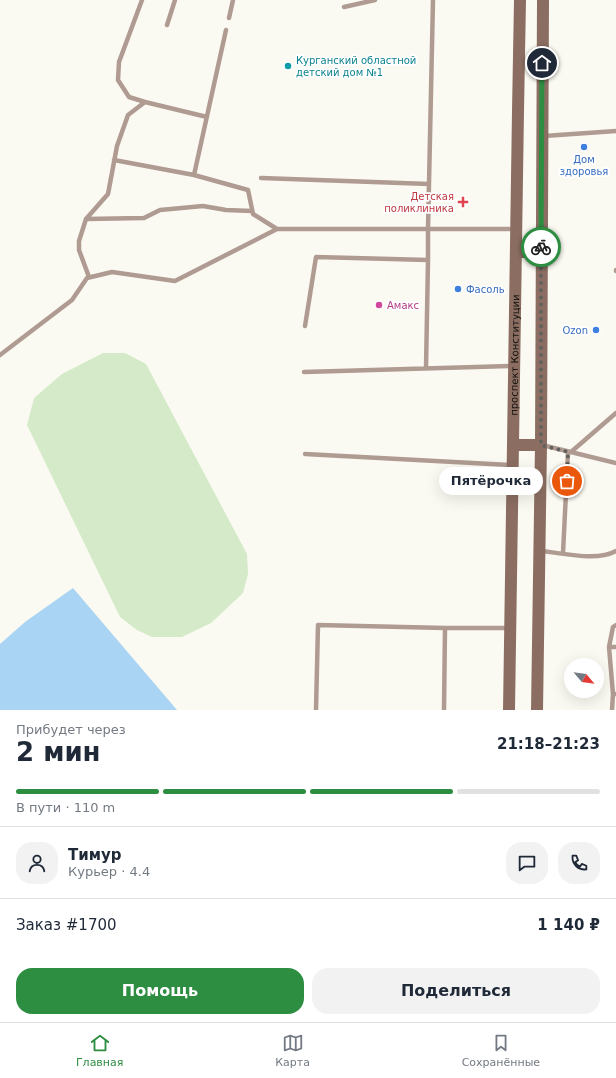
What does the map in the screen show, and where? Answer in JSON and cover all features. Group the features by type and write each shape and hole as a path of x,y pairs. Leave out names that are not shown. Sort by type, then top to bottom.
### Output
{"main road":[{"name":"проспект Конституции","path":"509,710 520,0"},
{"path":"537,710 541,445 543,0"},
{"path":"516,252 541,252"},
{"path":"513,445 541,445"}],"lane":[{"path":"142,0 119,62 118,80 129,97 207,117"},
{"path":"167,25 175,0"},
{"path":"229,18 233,0"},
{"path":"344,7 375,0"},
{"path":"426,368 433,0"},
{"path":"194,175 226,30"},
{"path":"89,277 79,250 79,240 86,218 108,194 117,146 128,116 145,102"},
{"path":"542,136 616,131"},
{"path":"114,160 194,175 248,190 253,214 277,230"},
{"path":"261,178 429,184"},
{"path":"86,218 144,218 160,210 203,206 226,210 252,211"},
{"path":"0,355 72,300 89,277 112,272 175,281 277,230 517,229"},
{"path":"305,326 316,257 428,260"},
{"path":"304,372 514,366"},
{"path":"563,553 570,452 616,413"},
{"path":"541,445 616,463"},
{"path":"305,454 512,464"},
{"path":"539,551 590,556 609,555 616,551"},
{"path":"316,710 318,625 511,628"},
{"path":"612,710 614,694 609,647 613,627 616,625"},
{"path":"444,710 445,628"},
{"path":"609,647 616,647"}],"green space":[{"path":"103,353 125,353 146,364 247,554 248,574 243,593 211,623 182,637 152,637 137,630 120,617 27,425 34,398 62,374"}],"water":[{"path":"73,588 177,710 0,710 0,644 25,622"}],"way so far":[{"path":"541,247 541,445 568,452 567,481"}],"place":[{"name":"Курганский областной детский дом №1","path":"288,66"},
{"name":"Дом здоровья","path":"584,147"},
{"name":"Детская поликлиника","path":"463,202"},
{"name":"Фасоль","path":"458,289"},
{"name":"Амакс","path":"379,305"},
{"name":"Ozon","path":"596,330"},
{"name":"Пятёрочка","path":"567,481"}],"route":[{"path":"541,247 542,63"}]}
